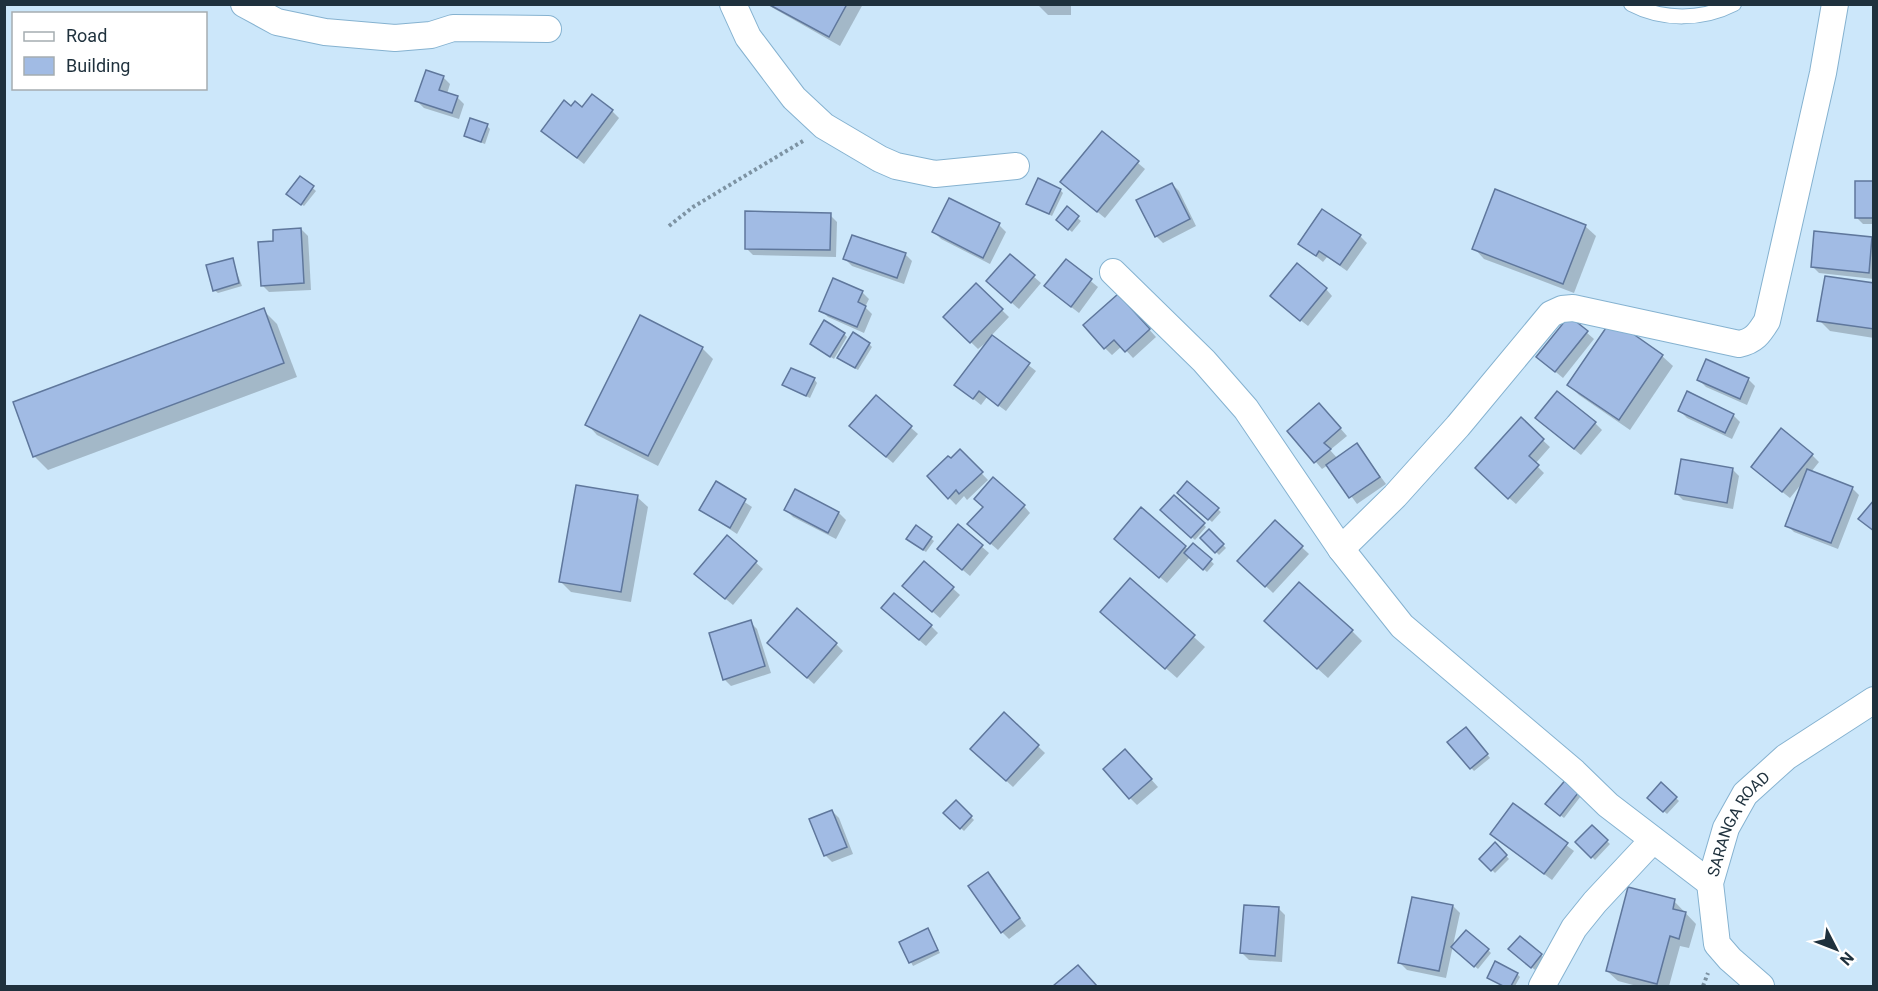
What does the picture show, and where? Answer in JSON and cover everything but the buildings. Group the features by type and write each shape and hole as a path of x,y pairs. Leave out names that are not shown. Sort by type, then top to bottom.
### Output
{"street":[{"path":"244,4 277,22 325,32 395,38 431,35 453,28 548,28"},
{"path":"734,4 748,37 794,98 824,126 880,159 914,171 935,174 1016,166"},
{"path":"1341,549 1395,496 1458,426 1551,314 1562,309 1573,308 1739,344 1751,342 1758,335 1767,321 1823,74 1835,4"},
{"path":"1113,272 1204,361 1246,409 1341,549 1402,626 1574,772 1608,805 1710,882"},
{"name":"SARANGA ROAD","path":"1761,987 1730,959 1718,944 1710,882 1726,828 1745,794 1786,757 1874,700"},
{"path":"1542,987 1574,928 1653,840"}],"lane":[{"path":"1632,4 1664,16 1709,14 1734,4"}],"path":[{"path":"669,226 693,207 777,158 824,126"}]}
